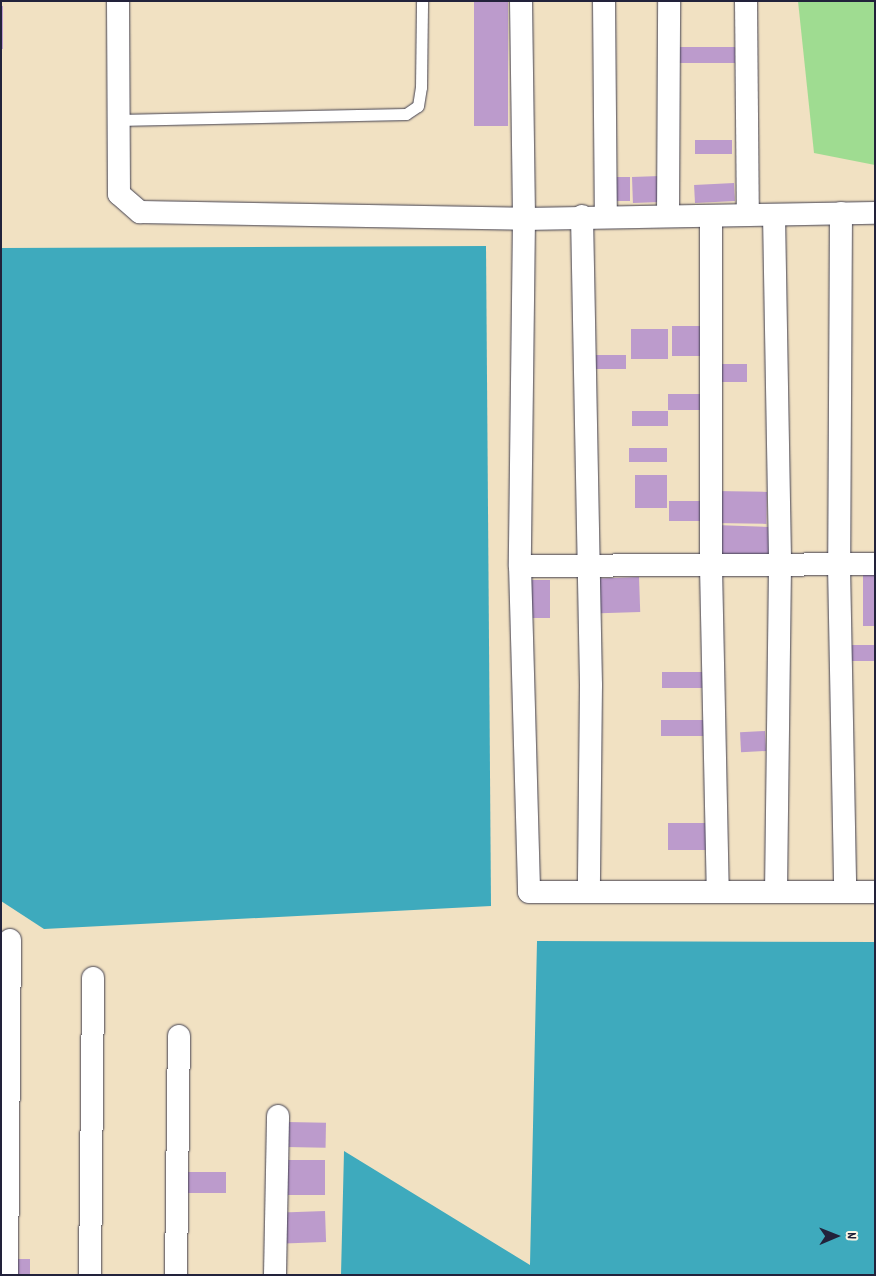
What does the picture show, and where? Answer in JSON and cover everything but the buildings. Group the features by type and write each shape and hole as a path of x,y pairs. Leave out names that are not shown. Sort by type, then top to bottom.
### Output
{"street":[{"path":"118,1 117,120 120,194 140,212 524,219 582,216 711,217 875,213"},
{"path":"520,1 524,219 520,566 529,892 589,890 875,892"},
{"path":"604,1 606,216"},
{"path":"668,216 669,1"},
{"path":"746,1 748,216"},
{"path":"842,213 839,566 845,891"},
{"path":"774,215 780,566 776,890"},
{"path":"582,216 588,567 589,890"},
{"path":"711,217 711,567 718,890"},
{"path":"520,566 711,567 875,564"},
{"path":"7,1275 10,940"},
{"path":"90,1275 93,978"},
{"path":"176,1275 179,1036"},
{"path":"275,1275 278,1116"}],"lane":[{"path":"117,120 406,114 418,106 421,87 422,1"}],"green space":[{"path":"798,1 875,1 875,165 814,153"}],"water":[{"path":"486,246 491,906 44,929 1,901 1,248"},
{"path":"537,941 875,942 875,1275 341,1275 344,1151 530,1265"}]}
